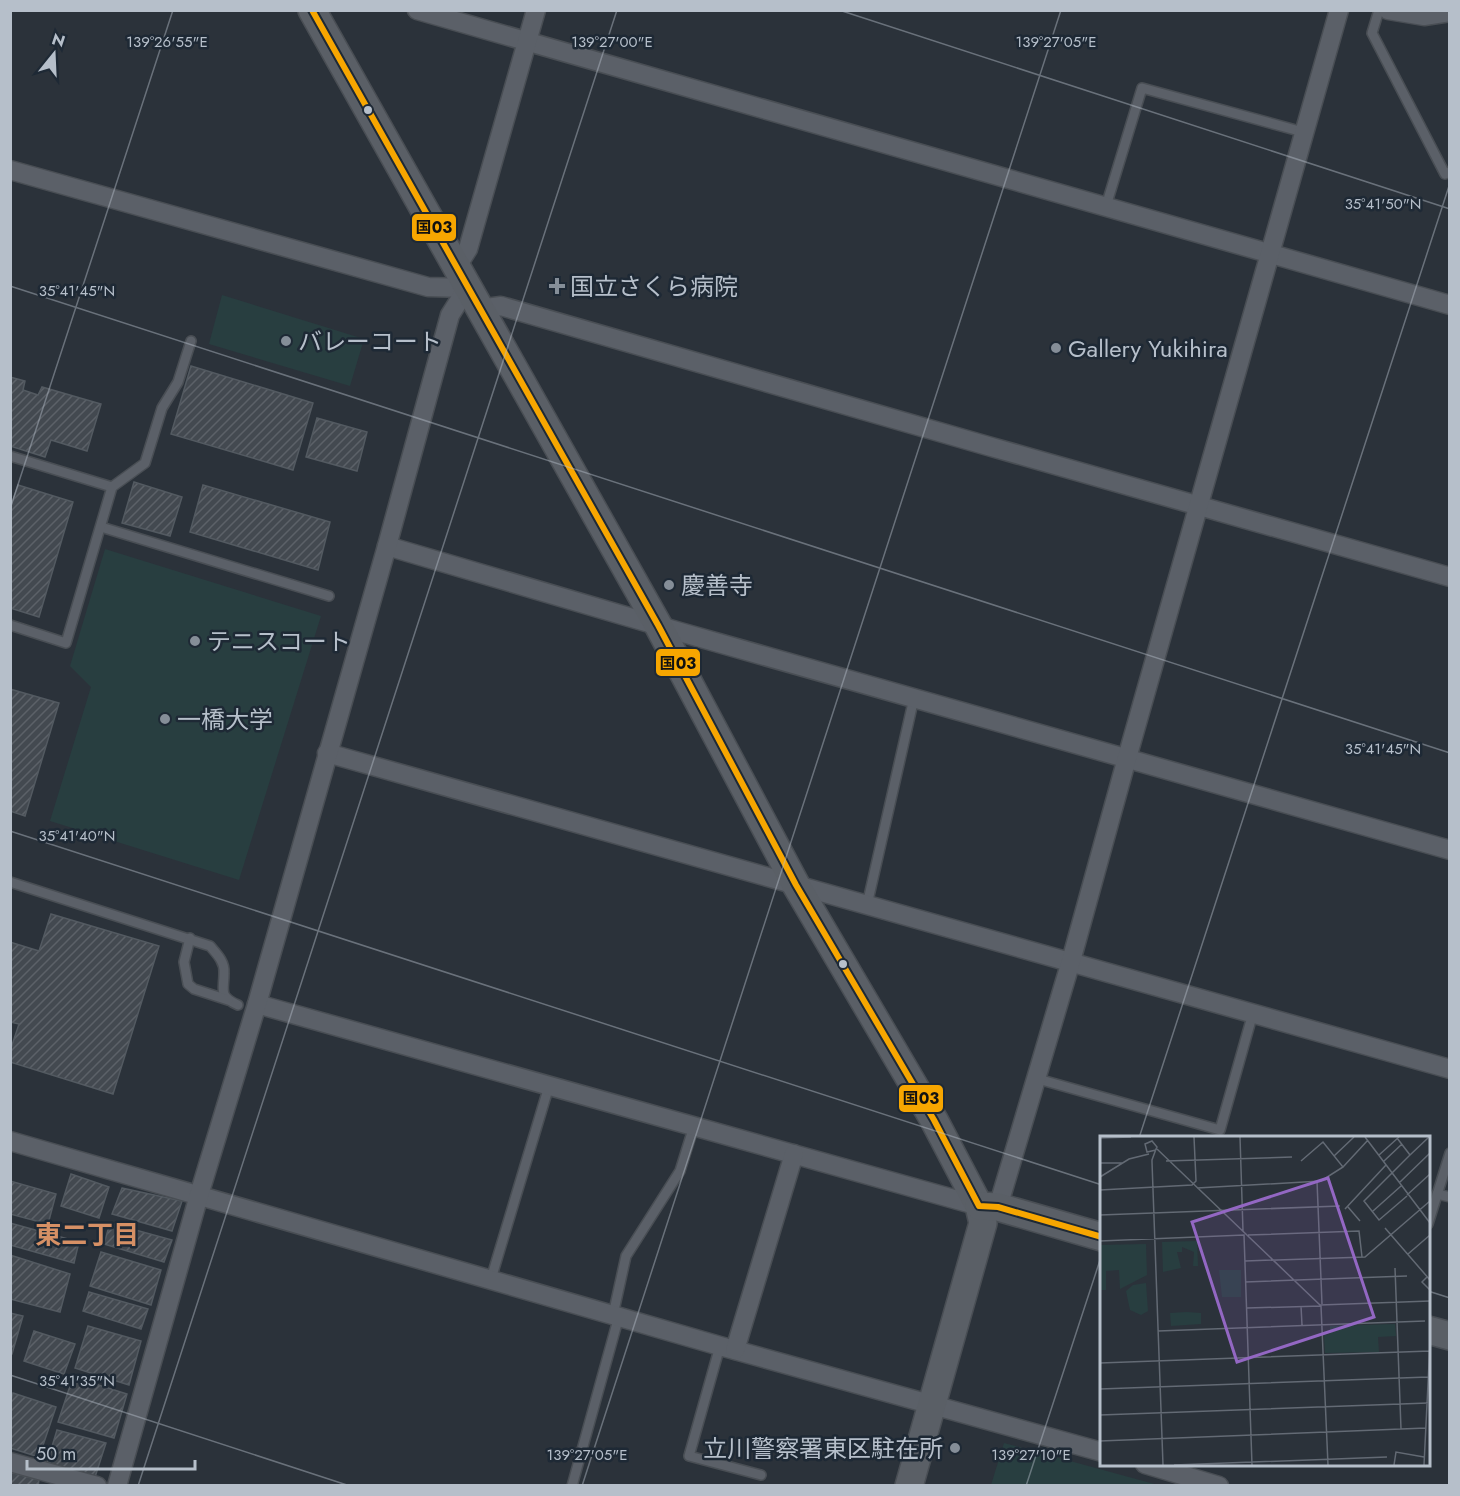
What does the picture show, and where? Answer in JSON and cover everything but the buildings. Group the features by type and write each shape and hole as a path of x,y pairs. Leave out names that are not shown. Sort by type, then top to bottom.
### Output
{"main road":[{"path":"312,10 658,625 796,885 934,1120 988,1207 1100,1237"},
{"path":"909,1485 988,1207"},
{"path":"1430,1331 1449,1336"}],"street":[{"path":"417,10 1449,305"},
{"path":"117,1485 199,1195 248,1005 327,753 387,546 450,315 467,289 468,249 536,10"},
{"path":"248,1005 988,1207 1038,1079 1339,10"},
{"path":"1388,10 1424,16 1449,12"},
{"path":"10,170 428,287 467,289 501,306 1449,576"},
{"path":"387,546 1449,849"},
{"path":"327,753 1449,1069"},
{"path":"10,1141 728,1348 1100,1452"},
{"path":"728,1348 794,1154"},
{"path":"10,1462 98,1485"},
{"path":"1152,1466 1219,1485"}],"lane":[{"path":"1379,10 1372,33 1445,174 1449,172"},
{"path":"1106,206 1142,87 1303,132"},
{"path":"10,625 66,643 112,487 145,463 162,408 178,382 191,341"},
{"path":"10,456 112,487"},
{"path":"101,527 329,596"},
{"path":"867,905 914,698"},
{"path":"10,882 210,946 222,960 225,972 223,991 228,1000"},
{"path":"190,939 183,962 188,984 194,989 248,1005"},
{"path":"1038,1079 1220,1130 1253,1013"},
{"path":"491,1280 549,1086"},
{"path":"572,1485 616,1316 626,1256 680,1171 694,1126"},
{"path":"1430,1217 1449,1153"},
{"path":"1437,1194 1449,1197"},
{"path":"728,1348 689,1456 761,1475"}],"green space":[{"name":"バレーコート","path":"222,295 364,339 350,386 209,344"},
{"path":"105,549 321,616 239,880 50,821 91,687 70,666"},
{"path":"1004,1443 1158,1485 991,1485"}],"transit line":[{"name":"国03","path":"312,10 658,625 796,885 934,1120 979,1206 998,1207 1100,1236"}],"place":[{"name":"国立さくら病院","path":"557,286"},
{"name":"バレーコート","path":"286,341"},
{"name":"Gallery Yukihira","path":"1056,348"},
{"name":"慶善寺","path":"669,585"},
{"name":"テニスコート","path":"195,641"},
{"name":"一橋大学","path":"165,719"},
{"name":"立川警察署東区駐在所","path":"955,1448"}],"district":[{"name":"東二丁目","path":"87,1235"}]}
